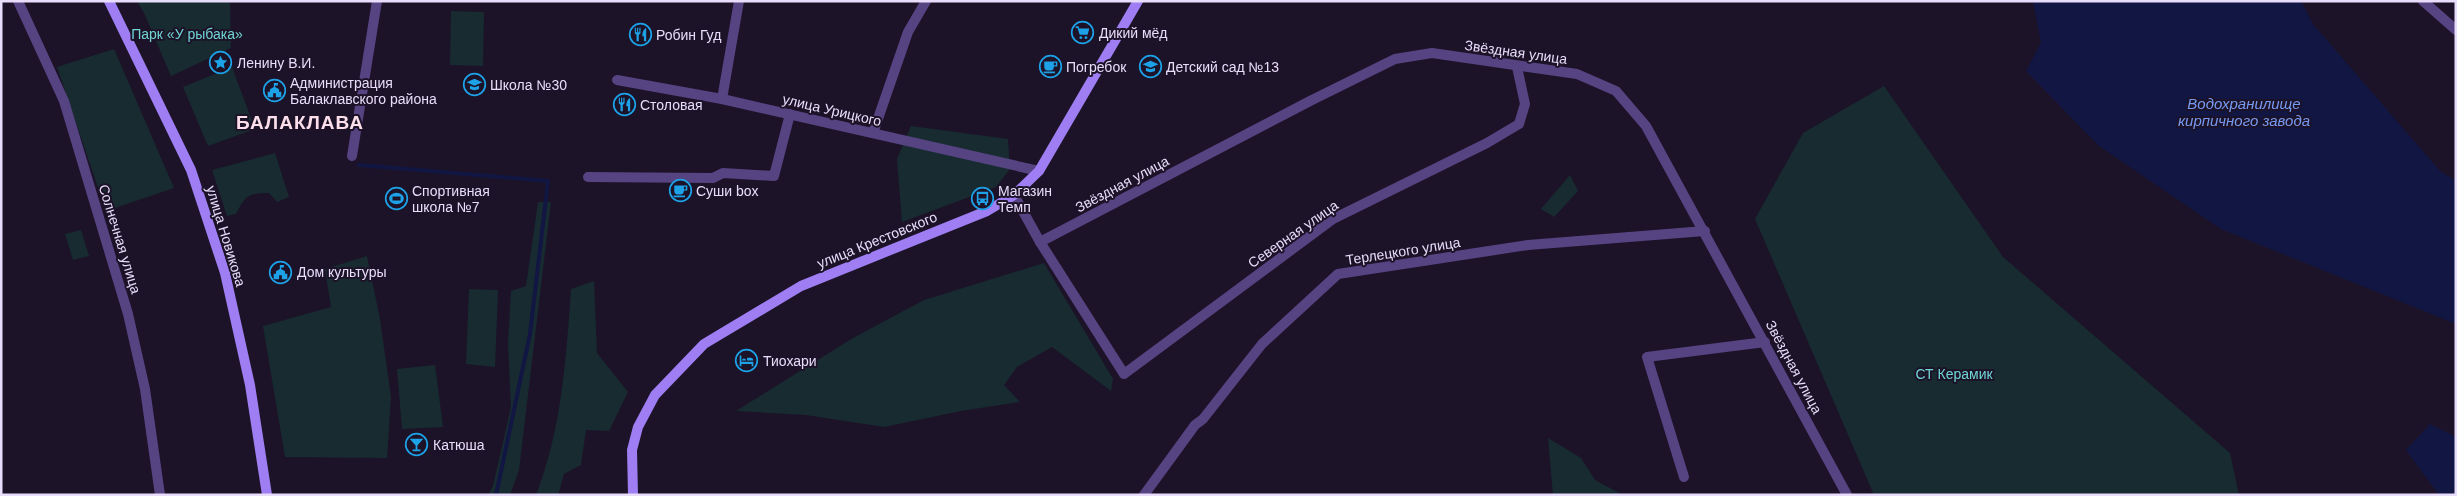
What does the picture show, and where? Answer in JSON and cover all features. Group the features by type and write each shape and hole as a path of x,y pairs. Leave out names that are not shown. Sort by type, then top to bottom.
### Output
{"main road":[{"name":"улица Новикова","path":"109,1 191,170 225,273 250,385 268,495"},
{"name":"улица Крестовского","path":"633,495 632,450 638,427 655,395 704,344 801,286 987,211 1014,195 1039,171 1138,1"}],"street":[{"name":"Солнечная улица","path":"18,1 64,101 128,314 145,389 160,495"},
{"path":"352,156 377,1"},
{"path":"722,99 739,1"},
{"path":"873,133 908,32 926,1"},
{"path":"2423,1 2456,30"},
{"name":"Звёздная улица","path":"1040,242 1312,100 1395,59 1432,54 1577,74 1616,91 1646,126 1705,231 1847,495"},
{"name":"Северная улица","path":"1040,242 1124,374 1333,219 1486,143 1519,124 1525,104 1517,67"},
{"name":"улица Урицкого","path":"617,80 722,99 1039,171"},
{"path":"588,177 713,178 723,173 774,176 790,114"},
{"path":"1014,195 1040,242"},
{"name":"Терлецкого улица","path":"1144,495 1196,425 1203,419 1262,344 1338,274 1528,245 1705,231"},
{"path":"1684,477 1647,357 1765,342"}],"green space":[{"name":"Парк «У рыбака»","path":"137,1 230,1 231,48 171,76 145,15"},
{"path":"451,11 484,12 483,66 450,65"},
{"path":"114,49 174,188 106,211 57,67"},
{"path":"232,67 255,129 208,146 183,87"},
{"name":"СТ Керамик","path":"1884,86 2003,257 2230,453 2239,495 1874,495 1755,219 1803,133"},
{"path":"911,126 1008,139 1010,169 996,187 902,222 897,159"},
{"path":"275,153 289,197 277,202 269,193 252,195 245,199 236,214 227,216 212,170"},
{"path":"1570,175 1578,191 1554,217 1541,209"},
{"path":"538,202 551,202 519,470 510,495 488,495 493,486 511,407 508,344 511,291 526,286"},
{"path":"81,230 89,256 73,260 65,234"},
{"path":"367,256 380,319 391,397 387,458 285,457 263,326 331,307 325,269"},
{"path":"1044,263 1113,379 1111,391 1052,347 1017,367 1004,385 1020,402 961,411 884,427 806,415 736,411 853,338 924,300"},
{"path":"594,281 597,353 628,392 609,431 586,430 581,465 564,474 558,495 536,495 552,445 557,419 565,368 571,289"},
{"path":"469,289 498,290 495,367 466,364"},
{"path":"435,365 443,427 402,429 397,369"},
{"path":"1548,438 1581,458 1595,480 1623,495 1553,495"}],"water":[{"name":"Водохранилище кирпичного завода","path":"2033,1 2301,1 2313,24 2440,171 2456,181 2456,324 2221,229 2099,146 2026,71 2041,43"},
{"path":"2430,424 2456,437 2456,495 2439,495 2406,450"}],"waterway":[{"path":"359,165 548,181 530,334 496,495"}],"place":[{"name":"Дикий мёд","path":"1083,33"},
{"name":"Робин Гуд","path":"640,35"},
{"name":"Ленину В.И.","path":"221,63"},
{"name":"Погребок","path":"1050,67"},
{"name":"Детский сад №13","path":"1150,67"},
{"name":"Школа №30","path":"474,85"},
{"name":"Администрация Балаклавского района","path":"274,91"},
{"name":"Столовая","path":"624,105"},
{"name":"Суши box","path":"680,191"},
{"name":"Спортивная школа №7","path":"396,199"},
{"name":"Магазин Темп","path":"982,199"},
{"name":"Дом культуры","path":"281,272"},
{"name":"Тиохари","path":"747,361"},
{"name":"Катюша","path":"417,445"}],"district":[{"name":"БАЛАКЛАВА","path":"300,122"}]}
